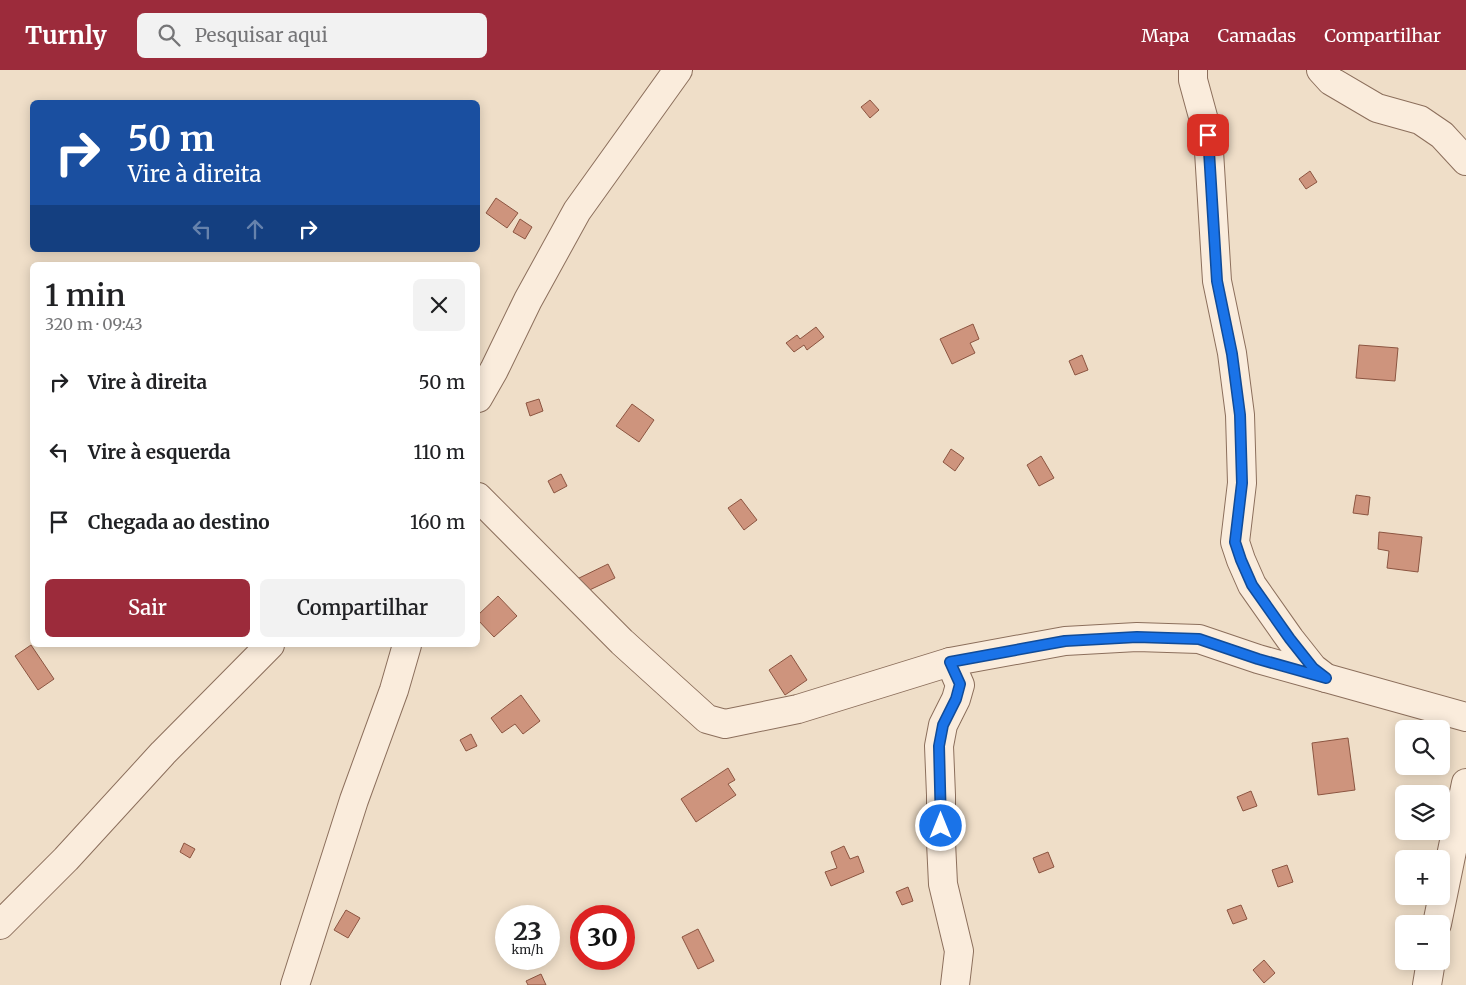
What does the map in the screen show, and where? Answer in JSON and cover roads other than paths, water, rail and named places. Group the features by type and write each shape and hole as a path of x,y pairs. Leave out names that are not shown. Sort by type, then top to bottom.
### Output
{"street":[{"path":"480,394 576,211 678,70"},
{"path":"1193,70 1208,135 1217,281 1232,354 1240,415 1242,483 1235,542 1252,585 1313,668 1326,678"},
{"path":"1321,70 1331,81 1377,108 1420,120 1442,135 1466,161"},
{"path":"480,499 622,642 707,719 725,724 798,709 950,662 1065,641 1137,637 1199,639 1258,659 1466,717"},
{"path":"0,925 66,859 163,753 268,647"},
{"path":"295,985 354,800 394,690 406,647"},
{"path":"950,662 960,684 956,699 943,725 939,746 944,884 960,951 954,985"},
{"path":"1439,915 1466,783"},
{"path":"1427,985 1430,970"}]}
